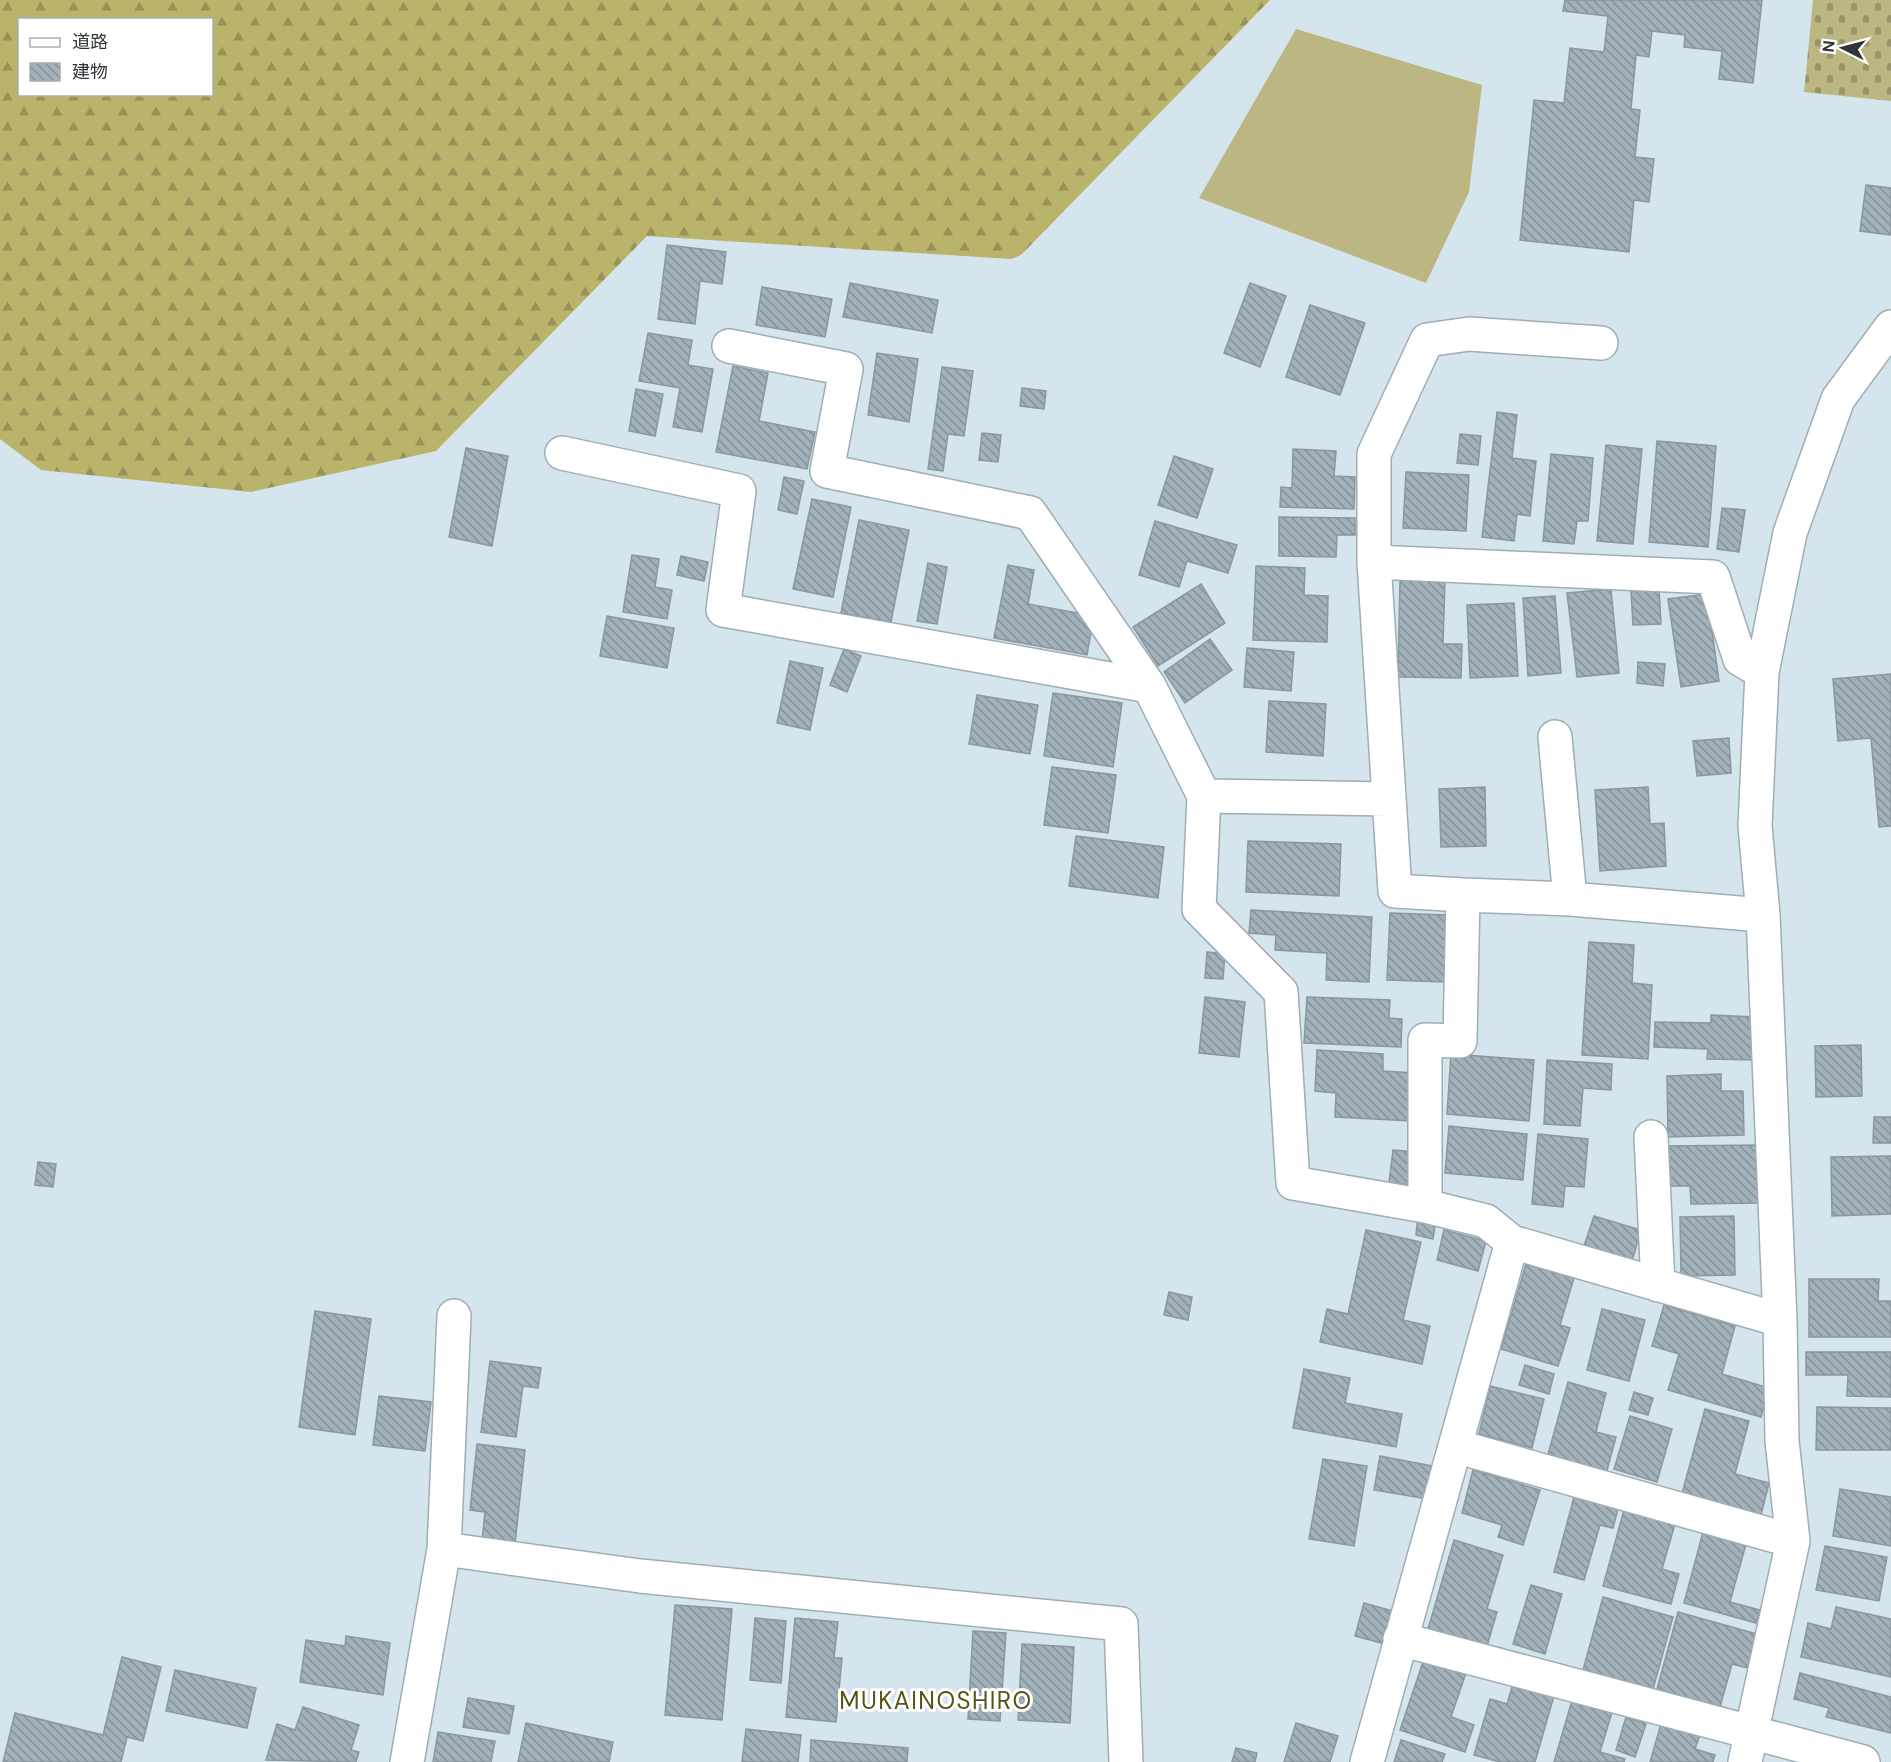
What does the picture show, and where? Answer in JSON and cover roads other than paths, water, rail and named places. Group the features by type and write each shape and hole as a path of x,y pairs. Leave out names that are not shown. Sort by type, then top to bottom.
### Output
{"street":[{"path":"1749,1748 1793,1541 1782,1441 1780,1320 1762,915 1755,826 1762,672 1790,533 1838,399 1891,327"},
{"path":"1601,342 1469,334 1427,340 1374,454 1374,562 1395,891 1570,899 1762,915"},
{"path":"729,346 846,369 827,471 1030,513 1149,686 1203,796 1199,909 1281,992 1293,1184 1425,1206 1486,1221 1512,1242 1780,1320"},
{"path":"562,453 739,491 723,610 1149,686"},
{"path":"1374,562 1713,577 1740,659 1762,672"},
{"path":"1555,737 1570,899"},
{"path":"1203,796 1388,799"},
{"path":"1425,1206 1425,1040 1460,1041 1463,895"},
{"path":"1651,1137 1658,1286"},
{"path":"1367,1762 1512,1242"},
{"path":"407,1762 444,1549 454,1316"},
{"path":"1455,1446 1793,1541"},
{"path":"444,1549 640,1576 1121,1624 1126,1762"},
{"path":"1400,1639 1749,1748 1863,1762"}],"district":[{"name":"MUKAINOSHIRO","path":"936,1700"}]}
